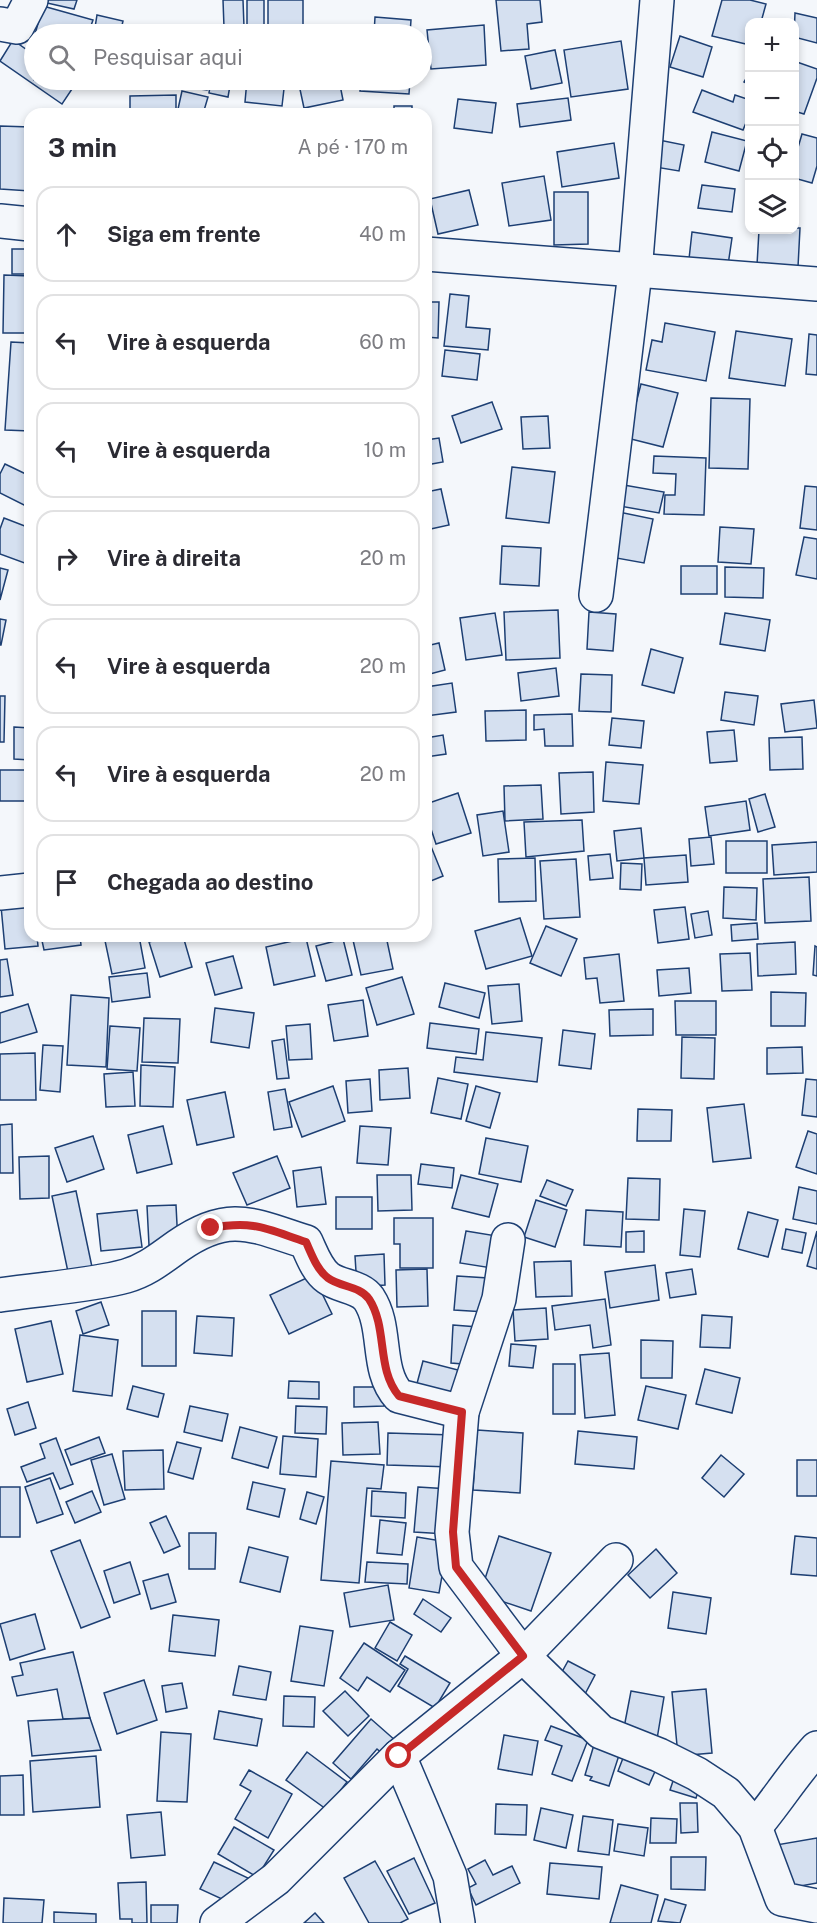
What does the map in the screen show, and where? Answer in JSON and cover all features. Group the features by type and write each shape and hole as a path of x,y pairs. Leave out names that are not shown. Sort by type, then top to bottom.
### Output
{"street":[{"path":"0,24 17,27 31,0"},
{"path":"596,596 635,272 657,0"},
{"path":"0,221 24,223"},
{"path":"432,255 635,272 817,284"},
{"path":"0,893 24,891"},
{"path":"0,1295 126,1276 152,1265 180,1245 211,1228 235,1223 255,1224 306,1242 319,1269 327,1277 360,1291 368,1298 378,1323 389,1382 399,1396 462,1412"},
{"path":"508,1240 499,1299 462,1412 453,1532 456,1567 523,1656 601,1732 659,1755 697,1774 726,1793 755,1827 782,1899 817,1906"},
{"path":"217,1923 276,1879 399,1756 523,1656 616,1560"},
{"path":"755,1827 779,1799 797,1769 817,1748"},
{"path":"399,1756 450,1876 458,1923"}],"building":[{"path":"48,0 77,0 74,9 47,3"},
{"path":"223,0 243,0 244,24 224,24"},
{"path":"247,0 264,0 264,24 247,24"},
{"path":"268,0 303,0 303,24 268,24"},
{"path":"496,0 540,0 542,22 527,24 529,49 501,51"},
{"path":"722,0 750,0 766,4 762,18 745,18 745,44 712,36"},
{"path":"43,6 93,20 92,24 38,24"},
{"path":"795,13 817,18 817,43 799,38 799,18 795,18"},
{"path":"97,15 123,21 122,24 96,24"},
{"path":"375,17 411,20 411,24 375,24"},
{"path":"484,25 486,65 432,69 432,30"},
{"path":"680,36 712,47 703,77 670,67"},
{"path":"13,40 24,48 24,78 0,61"},
{"path":"621,41 628,89 571,97 564,50"},
{"path":"555,50 562,83 531,89 525,56"},
{"path":"799,63 817,69 817,78 804,114 799,112"},
{"path":"42,90 71,90 62,104"},
{"path":"209,90 229,90 228,97 209,93"},
{"path":"246,90 284,90 282,106 245,102"},
{"path":"300,90 341,90 343,100 304,108"},
{"path":"360,90 409,90 409,94"},
{"path":"702,90 733,102 735,95 745,98 743,130 693,112"},
{"path":"182,91 208,97 205,108 178,108"},
{"path":"176,95 176,108 130,108 130,96"},
{"path":"568,98 571,120 520,127 517,104"},
{"path":"458,99 496,103 492,133 454,128"},
{"path":"394,106 412,106 412,108 394,108"},
{"path":"0,126 24,127 24,191 0,189"},
{"path":"712,132 745,140 739,171 705,162"},
{"path":"802,134 817,138 817,166 812,183 799,179 799,144"},
{"path":"654,139 684,145 679,171 649,166"},
{"path":"614,143 619,178 562,187 557,152"},
{"path":"544,176 551,220 509,226 502,183"},
{"path":"702,185 735,189 732,212 698,208"},
{"path":"469,190 478,225 438,234 432,199"},
{"path":"554,192 588,192 588,244 554,245"},
{"path":"800,228 798,267 757,265 759,234 799,234"},
{"path":"692,232 732,238 728,265 689,259"},
{"path":"12,249 24,249 24,274 12,274"},
{"path":"4,275 24,276 24,333 3,333"},
{"path":"450,294 469,296 466,327 490,329 488,350 444,346"},
{"path":"432,302 439,302 438,338 432,338"},
{"path":"665,323 715,332 706,381 646,370 652,340 662,342"},
{"path":"736,331 792,339 785,386 729,378"},
{"path":"809,334 817,335 817,375 806,374"},
{"path":"11,342 24,343 24,431 5,430"},
{"path":"445,350 480,354 477,380 442,376"},
{"path":"641,384 678,393 663,447 627,438"},
{"path":"711,398 750,399 748,469 709,468"},
{"path":"492,402 502,429 461,443 452,416"},
{"path":"548,416 550,448 523,449 521,417"},
{"path":"439,438 443,462 432,464 432,439"},
{"path":"654,456 706,458 704,515 664,514 665,495 675,495 676,474 653,473"},
{"path":"5,464 24,473 24,505 0,493 0,474"},
{"path":"512,467 555,472 549,523 506,518"},
{"path":"618,484 664,492 659,513 614,505"},
{"path":"805,486 817,487 817,530 800,528"},
{"path":"441,489 449,525 432,529 432,491"},
{"path":"614,511 653,519 644,563 605,556"},
{"path":"4,518 24,526 24,563 0,554 0,529"},
{"path":"720,527 754,529 751,564 718,562"},
{"path":"804,537 817,539 817,579 796,575"},
{"path":"502,546 541,548 539,586 500,584"},
{"path":"681,566 717,566 717,594 681,594"},
{"path":"725,567 764,568 763,598 725,597"},
{"path":"0,568 8,570 0,600"},
{"path":"558,610 560,658 506,660 504,612"},
{"path":"589,612 616,614 613,651 587,649"},
{"path":"495,613 502,655 466,660 460,618"},
{"path":"725,613 770,620 765,651 720,644"},
{"path":"0,619 6,620 1,645 0,645"},
{"path":"439,643 445,670 432,673 432,645"},
{"path":"651,649 683,658 674,693 642,685"},
{"path":"556,668 559,696 521,701 518,673"},
{"path":"581,674 612,675 611,712 579,711"},
{"path":"452,683 456,712 432,715 432,686"},
{"path":"725,692 758,696 754,725 721,720"},
{"path":"0,696 5,696 4,742 0,742"},
{"path":"814,700 817,728 785,732 781,704"},
{"path":"526,710 526,740 486,741 485,711"},
{"path":"572,714 573,746 545,746 544,729 534,730 534,715"},
{"path":"612,718 644,721 641,748 609,745"},
{"path":"14,727 24,728 24,760 14,759"},
{"path":"734,730 737,761 710,763 707,732"},
{"path":"443,735 446,754 432,756 432,737"},
{"path":"802,737 803,769 770,770 769,738"},
{"path":"606,762 643,765 639,804 603,801"},
{"path":"0,770 24,770 24,801 0,801"},
{"path":"593,772 594,812 561,814 559,773"},
{"path":"541,785 543,819 505,821 504,786"},
{"path":"458,793 471,833 436,844 432,832 432,802"},
{"path":"765,794 775,827 758,832 749,799"},
{"path":"746,801 750,830 709,836 705,807"},
{"path":"503,811 509,852 483,856 477,815"},
{"path":"582,820 584,851 526,857 524,822"},
{"path":"641,828 644,858 617,861 614,831"},
{"path":"711,837 714,864 691,866 689,839"},
{"path":"726,841 767,841 767,873 726,873"},
{"path":"817,842 817,872 774,875 772,845"},
{"path":"432,849 443,876 432,881"},
{"path":"610,854 613,878 590,880 588,856"},
{"path":"686,855 688,882 646,885 644,858"},
{"path":"535,858 536,901 499,902 498,859"},
{"path":"576,859 580,917 544,919 540,861"},
{"path":"621,863 642,864 641,890 620,889"},
{"path":"809,877 811,921 765,923 763,879"},
{"path":"724,887 757,888 756,920 723,918"},
{"path":"24,904 24,942 38,942 38,946 5,949 1,906"},
{"path":"685,907 689,939 658,943 654,910"},
{"path":"708,911 712,935 695,938 691,914"},
{"path":"520,918 532,956 486,969 475,931"},
{"path":"757,923 758,939 732,941 731,925"},
{"path":"546,926 577,939 561,976 530,963"},
{"path":"42,942 81,942 81,945 44,950"},
{"path":"105,942 140,942 145,968 112,974"},
{"path":"149,942 185,942 192,967 160,977"},
{"path":"288,942 307,942 315,976 274,985 266,947"},
{"path":"344,942 352,975 326,981 316,946"},
{"path":"353,942 387,942 393,969 361,975"},
{"path":"795,942 796,974 758,976 757,944"},
{"path":"815,946 817,947 817,976 813,975"},
{"path":"750,953 752,990 722,991 720,954"},
{"path":"619,954 624,1001 600,1003 597,978 586,979 584,958"},
{"path":"233,956 242,988 215,995 206,963"},
{"path":"7,959 13,995 0,997 0,960"},
{"path":"689,968 691,993 659,996 657,970"},
{"path":"147,973 150,997 112,1002 109,977"},
{"path":"402,977 414,1014 377,1025 366,988"},
{"path":"445,983 485,993 479,1018 439,1007"},
{"path":"519,984 522,1021 492,1024 488,986"},
{"path":"771,992 806,993 805,1026 771,1026"},
{"path":"71,995 109,998 106,1067 67,1065"},
{"path":"363,1000 368,1036 334,1041 328,1005"},
{"path":"675,1001 716,1001 716,1035 676,1035"},
{"path":"28,1004 37,1032 0,1043 0,1013"},
{"path":"215,1008 254,1013 249,1048 211,1042"},
{"path":"653,1009 653,1035 610,1036 609,1010"},
{"path":"144,1018 180,1019 178,1063 142,1062"},
{"path":"430,1023 479,1029 476,1054 427,1048"},
{"path":"310,1024 312,1059 289,1060 286,1026"},
{"path":"110,1026 140,1028 137,1071 107,1069"},
{"path":"563,1030 595,1034 591,1069 559,1065"},
{"path":"486,1032 542,1038 537,1082 454,1072 456,1057 483,1060"},
{"path":"682,1037 715,1038 714,1079 681,1078"},
{"path":"284,1039 289,1078 277,1079 272,1041"},
{"path":"43,1045 63,1046 60,1092 40,1090"},
{"path":"802,1047 803,1073 767,1074 767,1048"},
{"path":"35,1053 36,1100 0,1100 0,1054"},
{"path":"141,1065 175,1067 173,1107 140,1106"},
{"path":"408,1068 410,1098 380,1100 379,1070"},
{"path":"133,1072 135,1106 106,1107 104,1074"},
{"path":"438,1078 468,1084 461,1119 431,1113"},
{"path":"370,1079 372,1111 348,1113 346,1081"},
{"path":"806,1079 817,1080 817,1117 802,1115"},
{"path":"333,1086 345,1121 302,1137 289,1102"},
{"path":"476,1086 500,1093 490,1128 466,1121"},
{"path":"285,1089 292,1127 274,1130 268,1092"},
{"path":"225,1092 234,1137 197,1145 187,1100"},
{"path":"744,1104 751,1158 713,1162 707,1108"},
{"path":"638,1109 672,1110 671,1141 637,1141"},
{"path":"12,1124 13,1173 0,1173 0,1125"},
{"path":"163,1126 172,1164 137,1173 128,1135"},
{"path":"360,1126 391,1128 388,1165 357,1163"},
{"path":"808,1131 817,1134 817,1174 796,1167"},
{"path":"93,1136 104,1169 67,1182 55,1148"},
{"path":"486,1138 528,1146 521,1182 479,1174"},
{"path":"49,1156 49,1198 20,1199 19,1157"},
{"path":"277,1156 290,1188 247,1205 233,1173"},
{"path":"421,1164 454,1168 452,1188 418,1184"},
{"path":"321,1167 326,1204 297,1207 293,1171"},
{"path":"377,1175 411,1175 412,1210 378,1211"},
{"path":"461,1175 498,1184 489,1217 452,1208"},
{"path":"628,1178 660,1179 659,1220 626,1219"},
{"path":"547,1180 573,1190 566,1206 540,1196"},
{"path":"799,1187 817,1191 817,1224 793,1219"},
{"path":"76,1191 92,1267 68,1272 52,1196"},
{"path":"336,1197 372,1197 372,1229 336,1229"},
{"path":"536,1200 567,1210 555,1247 524,1237"},
{"path":"176,1205 178,1244 149,1245 147,1206"},
{"path":"684,1209 705,1211 700,1257 680,1255"},
{"path":"137,1210 142,1247 101,1251 97,1214"},
{"path":"586,1210 623,1212 621,1247 584,1245"},
{"path":"748,1212 778,1220 768,1257 738,1249"},
{"path":"394,1218 433,1218 433,1268 400,1268 400,1244 394,1244"},
{"path":"786,1229 806,1233 802,1253 782,1249"},
{"path":"466,1231 503,1237 498,1269 460,1263"},
{"path":"644,1231 644,1252 626,1252 626,1232"},
{"path":"817,1231 817,1269 807,1266"},
{"path":"384,1254 385,1285 357,1287 355,1256"},
{"path":"571,1261 572,1296 536,1297 534,1262"},
{"path":"655,1265 659,1300 610,1308 605,1272"},
{"path":"427,1269 428,1306 397,1307 396,1270"},
{"path":"692,1269 696,1294 670,1298 666,1273"},
{"path":"313,1275 332,1314 289,1334 270,1295"},
{"path":"457,1276 488,1278 486,1312 454,1310"},
{"path":"605,1299 611,1345 593,1348 590,1325 555,1330 552,1306"},
{"path":"101,1302 109,1325 83,1334 76,1311"},
{"path":"546,1308 548,1339 515,1341 513,1310"},
{"path":"142,1311 176,1311 176,1366 142,1366"},
{"path":"702,1315 732,1317 730,1348 700,1347"},
{"path":"197,1316 234,1318 232,1356 194,1353"},
{"path":"51,1321 63,1374 27,1382 15,1329"},
{"path":"453,1325 478,1327 475,1365 451,1363"},
{"path":"80,1335 118,1340 112,1396 73,1391"},
{"path":"641,1340 673,1341 672,1378 641,1378"},
{"path":"511,1344 536,1346 533,1368 509,1366"},
{"path":"609,1353 615,1415 585,1418 580,1355"},
{"path":"423,1361 458,1370 450,1401 415,1391"},
{"path":"553,1364 575,1364 575,1414 553,1414"},
{"path":"705,1369 740,1378 732,1413 696,1404"},
{"path":"289,1381 319,1382 319,1399 288,1398"},
{"path":"133,1386 164,1394 158,1417 127,1409"},
{"path":"646,1386 686,1395 678,1429 638,1420"},
{"path":"354,1387 384,1387 384,1406 354,1407"},
{"path":"28,1402 36,1428 15,1435 7,1409"},
{"path":"190,1406 228,1414 222,1441 184,1432"},
{"path":"296,1406 327,1407 326,1434 295,1433"},
{"path":"378,1422 380,1454 343,1455 342,1423"},
{"path":"240,1427 277,1437 268,1468 232,1458"},
{"path":"477,1430 523,1433 520,1493 473,1490"},
{"path":"578,1431 637,1437 634,1469 575,1464"},
{"path":"388,1433 453,1435 452,1467 387,1465"},
{"path":"283,1436 318,1439 316,1477 280,1474"},
{"path":"99,1437 105,1453 71,1465 65,1450"},
{"path":"56,1438 73,1484 60,1489 53,1473 27,1482 21,1467 45,1458 40,1444"},
{"path":"177,1442 201,1448 193,1479 168,1472"},
{"path":"163,1450 164,1489 125,1490 123,1451"},
{"path":"112,1454 125,1499 104,1505 91,1460"},
{"path":"721,1455 744,1474 724,1497 702,1478"},
{"path":"797,1460 817,1460 817,1496 797,1496"},
{"path":"331,1461 384,1465 381,1489 367,1488 359,1583 321,1580"},
{"path":"50,1478 63,1514 37,1523 25,1487"},
{"path":"253,1482 285,1489 279,1517 247,1509"},
{"path":"0,1487 20,1487 20,1537 0,1537"},
{"path":"418,1487 450,1489 446,1534 414,1532"},
{"path":"92,1491 101,1512 75,1523 66,1502"},
{"path":"372,1491 406,1493 405,1518 371,1516"},
{"path":"307,1492 324,1497 316,1524 300,1519"},
{"path":"166,1516 180,1546 164,1553 150,1523"},
{"path":"380,1520 406,1523 402,1555 377,1553"},
{"path":"189,1533 216,1533 215,1569 189,1569"},
{"path":"499,1536 551,1553 531,1611 480,1594"},
{"path":"795,1536 817,1538 817,1576 791,1574"},
{"path":"417,1537 448,1542 439,1593 409,1588"},
{"path":"80,1540 110,1617 81,1628 51,1551"},
{"path":"249,1547 288,1557 280,1592 240,1582"},
{"path":"656,1549 677,1573 650,1598 628,1575"},
{"path":"130,1562 140,1594 114,1603 104,1571"},
{"path":"367,1562 408,1564 407,1584 365,1582"},
{"path":"168,1574 176,1602 151,1609 143,1581"},
{"path":"388,1585 394,1620 350,1627 344,1593"},
{"path":"673,1592 711,1598 706,1634 668,1628"},
{"path":"423,1599 451,1618 441,1632 414,1614"},
{"path":"35,1614 45,1649 10,1660 0,1624"},
{"path":"173,1615 219,1620 215,1656 169,1651"},
{"path":"390,1622 412,1635 397,1661 375,1648"},
{"path":"300,1626 333,1631 324,1686 291,1681"},
{"path":"364,1643 405,1670 390,1692 367,1677 358,1691 340,1678"},
{"path":"73,1652 90,1718 63,1719 57,1689 17,1696 12,1677 23,1675 20,1663"},
{"path":"405,1656 450,1683 435,1708 398,1686 408,1669 400,1664"},
{"path":"568,1661 595,1675 584,1696 557,1681"},
{"path":"239,1666 271,1672 266,1700 233,1695"},
{"path":"144,1680 157,1720 117,1734 104,1693"},
{"path":"182,1683 187,1708 166,1712 162,1686"},
{"path":"706,1689 712,1753 678,1756 672,1692"},
{"path":"345,1691 369,1716 348,1736 323,1711"},
{"path":"631,1691 664,1697 657,1739 623,1733"},
{"path":"284,1696 315,1697 314,1727 283,1726"},
{"path":"219,1711 262,1719 257,1746 214,1739"},
{"path":"90,1718 101,1750 32,1756 28,1721"},
{"path":"371,1719 396,1741 384,1755 377,1749 351,1779 333,1763"},
{"path":"551,1726 588,1740 572,1781 552,1774 562,1746 545,1740"},
{"path":"161,1732 191,1734 187,1802 157,1801"},
{"path":"504,1735 538,1741 532,1775 498,1769"},
{"path":"596,1738 622,1746 609,1786 590,1780 592,1777 585,1775"},
{"path":"307,1752 347,1782 326,1809 286,1780"},
{"path":"625,1753 657,1767 649,1785 618,1771"},
{"path":"96,1756 100,1807 33,1812 30,1761"},
{"path":"249,1770 292,1794 268,1838 235,1819 251,1791 240,1785"},
{"path":"23,1775 24,1815 0,1815 0,1776"},
{"path":"675,1775 701,1783 696,1798 670,1790"},
{"path":"680,1803 697,1803 698,1832 681,1833"},
{"path":"496,1804 527,1805 526,1835 495,1834"},
{"path":"541,1808 573,1815 566,1848 534,1840"},
{"path":"161,1812 165,1855 131,1858 127,1815"},
{"path":"583,1816 613,1820 609,1855 578,1851"},
{"path":"651,1818 677,1819 676,1843 650,1843"},
{"path":"618,1824 648,1828 644,1856 614,1851"},
{"path":"234,1827 274,1850 257,1877 218,1854"},
{"path":"817,1838 817,1883 784,1889 776,1845"},
{"path":"671,1857 706,1857 705,1890 671,1889"},
{"path":"414,1858 435,1903 409,1914 387,1871"},
{"path":"485,1860 493,1875 512,1866 520,1883 476,1905 468,1888 476,1884 468,1869"},
{"path":"375,1861 408,1919 400,1923 369,1923 344,1878"},
{"path":"214,1862 248,1878 235,1905 200,1889"},
{"path":"550,1863 602,1867 599,1899 547,1894"},
{"path":"146,1882 147,1923 132,1923 132,1919 120,1919 118,1883"},
{"path":"621,1885 658,1895 651,1923 610,1923"},
{"path":"4,1898 44,1900 42,1923 3,1923"},
{"path":"665,1899 686,1905 680,1923 658,1921"},
{"path":"151,1905 178,1905 177,1923 151,1923"},
{"path":"54,1912 96,1914 96,1923 54,1923"},
{"path":"315,1913 324,1923 304,1923"}],"route":[{"path":"211,1228 235,1223 255,1224 306,1242 319,1269 327,1277 336,1283 360,1291 368,1298 378,1323 389,1382 399,1396 462,1412 453,1532 456,1567 523,1656 399,1756"}]}
